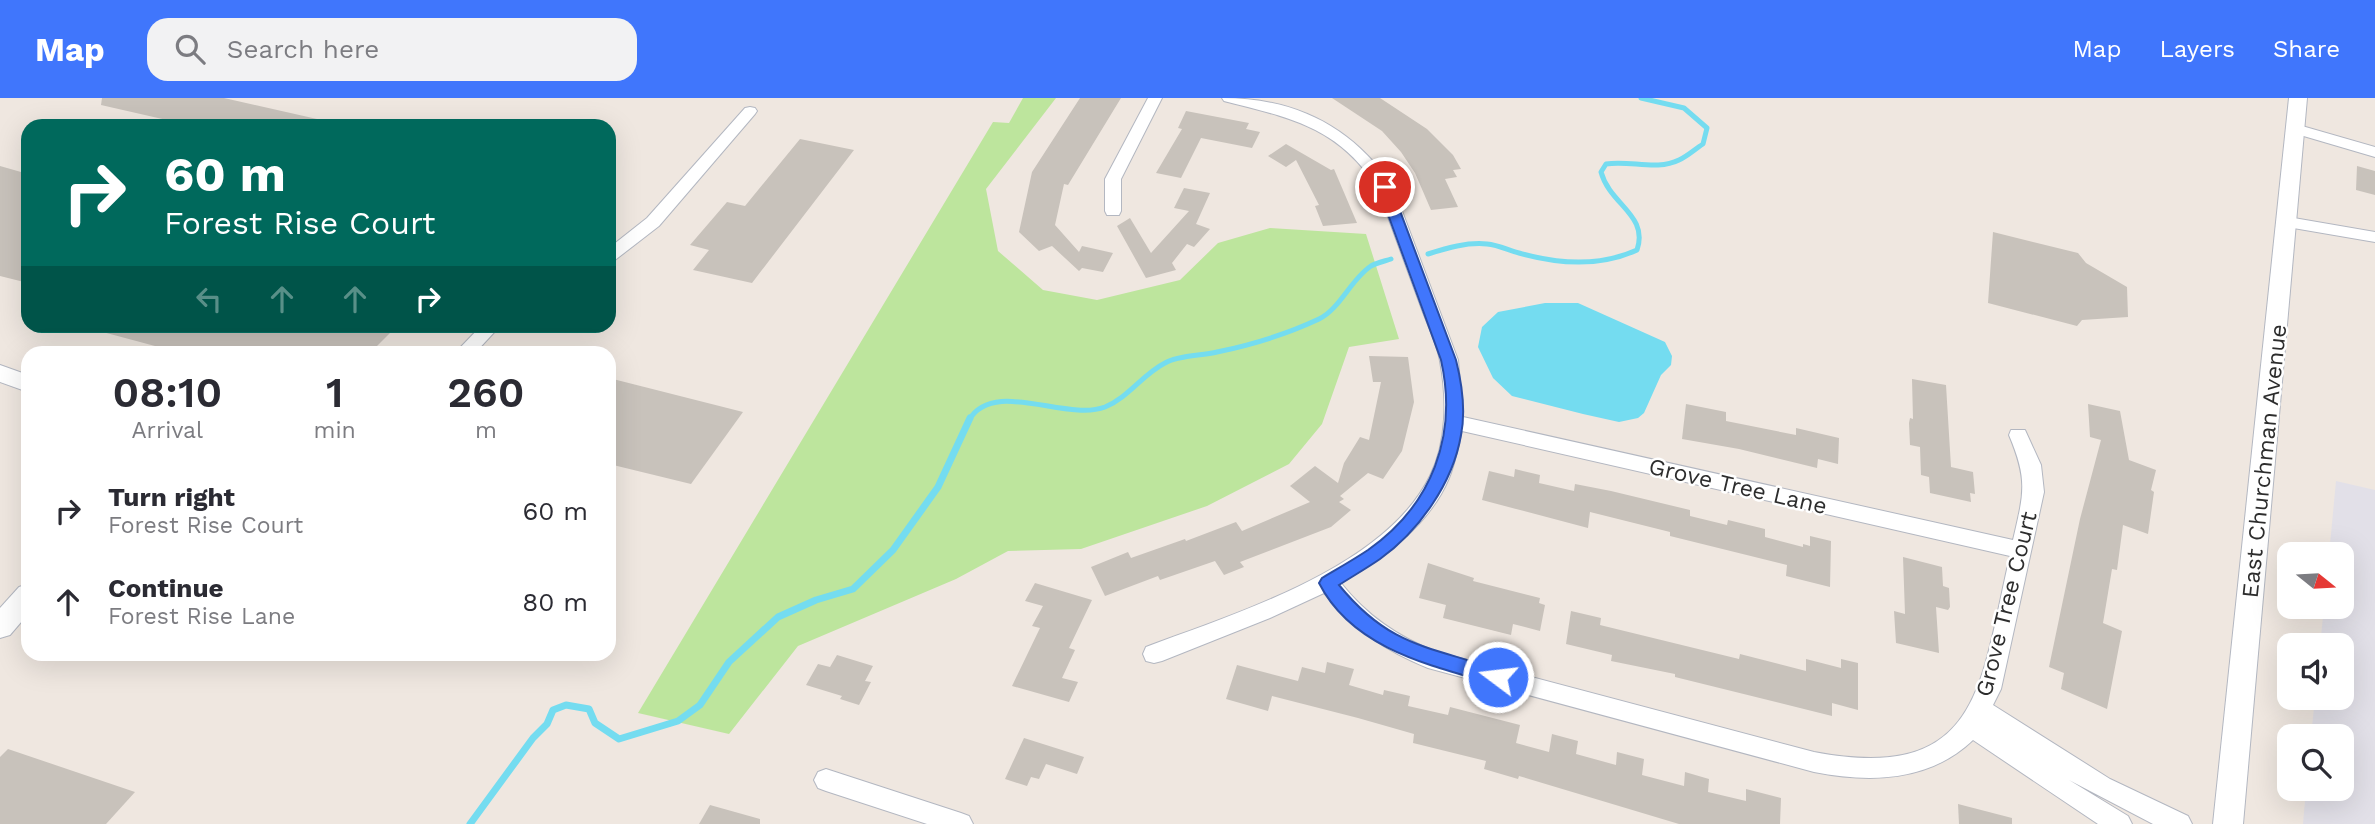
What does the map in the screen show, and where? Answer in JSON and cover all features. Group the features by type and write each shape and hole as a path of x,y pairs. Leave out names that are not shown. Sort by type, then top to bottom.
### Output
{"street":[{"path":"1114,211 1113,179 1156,98"},
{"path":"1154,654 1328,583 1376,553 1413,518 1427,500 1447,458 1454,422 1455,389 1448,360 1385,187 1373,166 1354,146 1317,122 1291,112 1229,98"},
{"name":"East Churchman Avenue","path":"2228,824 2298,98"},
{"path":"616,252 653,222 750,111"},
{"path":"2295,130 2375,152"},
{"path":"2288,222 2375,237"},
{"path":"471,346 484,333"},
{"path":"0,373 21,380"},
{"name":"Grove Tree Lane","path":"1454,422 2021,550"},
{"name":"Grove Tree Court","path":"1328,583 1346,607 1361,621 1404,649 1447,664 1814,762 1871,770 1894,768 1924,761 1962,736 1990,688 2034,492 2031,465 2018,435"},
{"path":"0,628 21,603"},
{"path":"1974,717 2087,805 2120,824"},
{"path":"1974,717 2152,813 2180,824"},
{"path":"826,780 961,824"}],"shaded area":[{"path":"2336,481 2375,490 2375,824 2303,824 2305,801 2354,801 2354,724 2312,724 2314,710 2354,710 2354,633 2321,633 2323,620 2354,620 2354,542 2330,542"}],"green space":[{"path":"1023,98 1056,98 986,189 998,251 1043,290 1097,300 1180,280 1218,243 1270,228 1366,234 1399,339 1349,347 1322,424 1289,464 1207,506 1081,549 1008,551 956,579 798,646 729,734 638,713 993,122 1009,123"}],"water":[{"path":"1545,303 1578,303 1665,342 1672,356 1671,365 1661,375 1644,413 1638,418 1619,422 1583,414 1512,396 1493,378 1478,347 1482,327 1498,312"}],"building":[{"path":"102,98 224,98 317,119 162,119 101,105"},
{"path":"1080,98 1121,98 1068,185 1064,184 1055,225 1079,252 1082,246 1113,253 1103,272 1082,268 1079,271 1052,246 1039,251 1019,232 1032,172"},
{"path":"1332,98 1380,98 1427,129 1453,155 1461,169 1453,170 1457,177 1445,179 1458,207 1431,210 1415,173 1401,152 1382,131"},
{"path":"1186,111 1249,123 1246,129 1260,132 1252,148 1201,138 1181,178 1156,173 1182,129 1178,128"},
{"path":"800,139 854,150 752,283 693,270 709,250 690,245 727,202 745,206"},
{"path":"1286,144 1331,170 1334,169 1357,223 1323,226 1315,206 1319,205 1296,160 1286,167 1268,156"},
{"path":"0,166 21,172 21,281 0,276"},
{"path":"2357,166 2375,171 2375,195 2356,190"},
{"path":"1184,188 1210,193 1196,224 1210,229 1194,247 1187,244 1172,263 1176,270 1146,278 1117,226 1130,218 1151,253 1189,211 1174,208"},
{"path":"1993,232 2078,253 2086,263 2127,287 2128,317 2082,320 2077,326 1988,303"},
{"path":"106,333 390,333 377,346 155,346"},
{"path":"1369,356 1408,357 1414,402 1402,451 1383,479 1368,473 1340,496 1344,499 1339,502 1351,510 1331,527 1240,562 1244,567 1224,575 1215,561 1160,580 1158,576 1105,596 1091,567 1128,552 1131,558 1236,522 1242,531 1310,502 1290,486 1315,466 1338,483 1344,463 1360,437 1369,440 1381,382 1373,382"},
{"path":"1912,379 1946,385 1951,467 1973,472 1975,494 1970,493 1971,502 1930,493 1929,477 1921,475 1920,447 1910,445 1909,423 1910,418 1913,419"},
{"path":"616,380 743,412 691,484 616,466"},
{"path":"1686,404 1726,412 1726,421 1796,435 1796,428 1839,438 1838,464 1818,459 1817,468 1739,449 1682,439"},
{"path":"2088,404 2120,411 2129,460 2156,470 2151,490 2154,492 2148,534 2123,525 2117,570 2112,569 2103,623 2122,631 2107,709 2061,689 2064,673 2049,667 2080,519 2101,440 2090,437"},
{"path":"1515,469 1540,475 1539,483 1574,491 1575,484 1611,491 1690,510 1690,516 1727,525 1728,520 1765,529 1765,537 1803,547 1803,544 1810,546 1810,536 1831,541 1830,587 1786,576 1787,565 1670,536 1670,532 1590,512 1588,528 1482,500 1489,471 1514,477"},
{"path":"1903,557 1942,567 1943,586 1949,588 1950,607 1948,610 1936,607 1939,653 1896,643 1894,611 1905,614"},
{"path":"1428,563 1474,578 1473,581 1540,598 1539,603 1545,605 1540,631 1513,624 1511,635 1443,618 1446,605 1419,598"},
{"path":"1035,583 1092,600 1069,648 1075,650 1062,678 1078,682 1069,702 1012,686 1040,628 1032,626 1043,606 1025,601"},
{"path":"1571,611 1601,618 1600,625 1739,659 1740,654 1806,671 1806,659 1841,668 1841,659 1858,663 1858,710 1832,703 1832,716 1675,677 1675,674 1611,661 1612,655 1566,644"},
{"path":"837,655 873,666 865,681 871,682 859,705 840,699 842,696 806,685 818,664 830,667"},
{"path":"1327,662 1354,669 1349,685 1383,695 1384,690 1410,696 1408,706 1448,715 1450,707 1520,725 1516,743 1549,752 1552,734 1578,741 1576,754 1616,765 1617,752 1644,759 1642,775 1684,786 1685,772 1709,779 1708,792 1746,801 1746,789 1781,798 1780,824 1679,824 1519,776 1518,779 1484,769 1486,761 1413,743 1414,734 1358,718 1272,696 1268,711 1226,699 1237,665 1298,681 1302,667 1325,673"},
{"path":"1024,738 1084,757 1077,774 1046,764 1039,779 1031,777 1027,786 1005,779"},
{"path":"8,749 135,792 106,824 0,824 0,757"},
{"path":"1958,804 2012,818 2012,824 1959,824"},
{"path":"710,805 760,819 760,824 699,824"}],"waterway":[{"path":"1428,254 1465,245 1487,244 1534,257 1579,262 1608,259 1637,250 1638,228 1612,193 1601,172 1606,164 1662,165 1679,160 1703,144 1707,128 1684,108 1641,98"},
{"path":"969,420 980,408 995,402 1013,401 1089,410 1105,407 1171,360 1256,342 1319,319 1333,308 1364,272 1373,265 1391,259"},
{"path":"470,824 533,738 547,724 553,710 566,705 589,709 595,723 619,739 678,721 700,705 729,662 778,617 816,600 853,589 893,550 938,487 969,420"}],"route":[{"path":"1385,187 1448,360 1455,389 1454,435 1437,482 1413,518 1376,553 1328,583 1351,612 1371,630 1391,642 1418,655 1498,677"}]}
